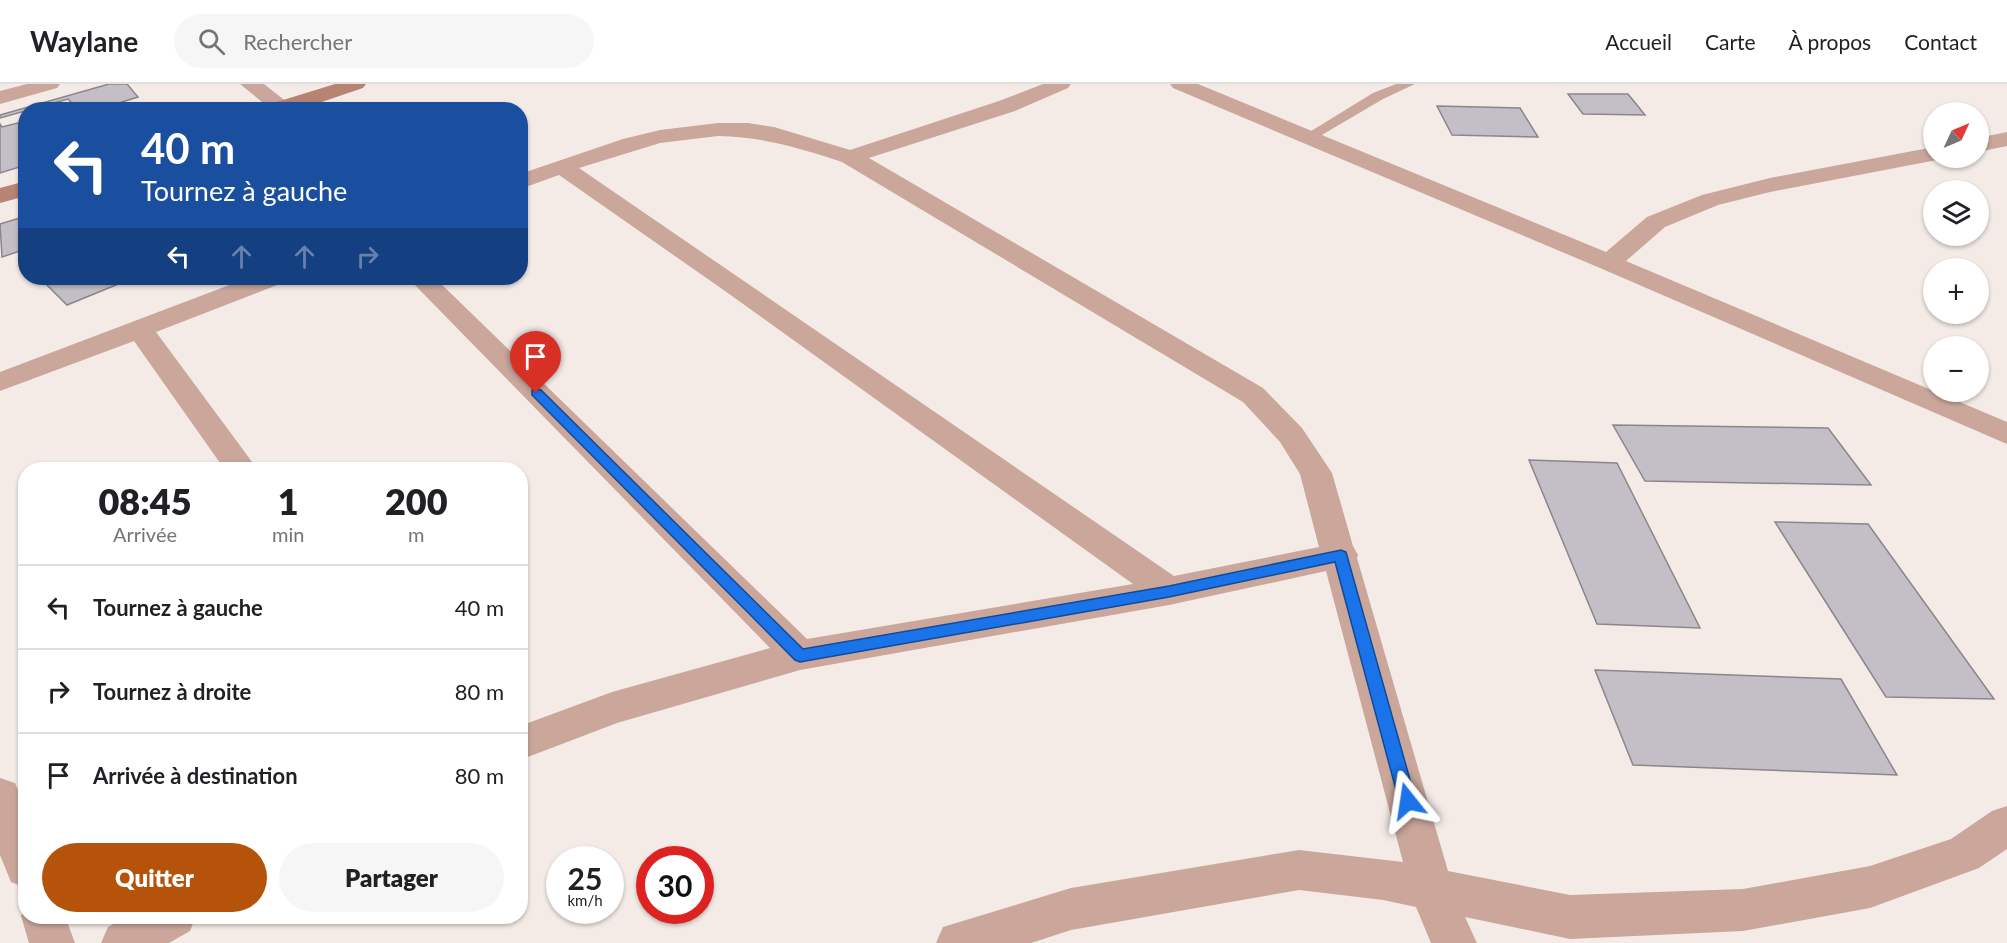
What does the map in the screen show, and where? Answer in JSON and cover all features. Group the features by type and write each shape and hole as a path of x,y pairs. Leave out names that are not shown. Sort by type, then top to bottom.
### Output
{"main road":[{"path":"298,102 356,84"},
{"path":"0,196 18,190"}],"street":[{"path":"0,98 50,84"},
{"path":"250,84 271,102"},
{"path":"850,157 1007,106 1060,84"},
{"path":"1180,84 1310,136 2007,434"},
{"path":"528,179 592,154 637,140 711,129 750,130 809,144 850,157 1253,395 1291,435 1316,473 1341,555 1432,891 1454,943"},
{"path":"1989,143 2007,139"},
{"path":"1610,263 1656,222 1710,200 1770,185 1923,156"},
{"path":"561,166 1169,591"},
{"path":"0,382 253,285"},
{"path":"428,285 800,656"},
{"path":"139,328 236,462"},
{"path":"528,740 612,708 800,656 1169,591 1341,555"},
{"path":"0,796 18,846"},
{"path":"959,943 1071,909 1299,870 1383,879 1432,891 1570,917 1743,910 1870,887 1964,854 2007,825"},
{"path":"46,924 52,943"},
{"path":"124,943 159,924"}],"lane":[{"path":"1310,136 1378,96 1408,84"}],"building":[{"path":"109,84 127,84 138,97 122,102 71,102 68,99 46,102"},
{"path":"1568,94 1628,94 1645,115 1583,114"},
{"path":"1437,106 1520,108 1538,137 1452,135"},
{"path":"18,110 18,113 0,118 0,115"},
{"path":"18,123 18,167 0,173 0,124 2,127"},
{"path":"18,218 18,252 2,257 0,224"},
{"path":"47,285 116,285 67,305"},
{"path":"1613,425 1828,428 1871,485 1645,481"},
{"path":"1529,460 1617,463 1700,628 1597,624"},
{"path":"1775,522 1868,524 1994,699 1886,697"},
{"path":"1595,670 1841,679 1897,775 1633,765"}],"route":[{"path":"536,393 800,656 1169,591 1341,555 1408,801"}]}
